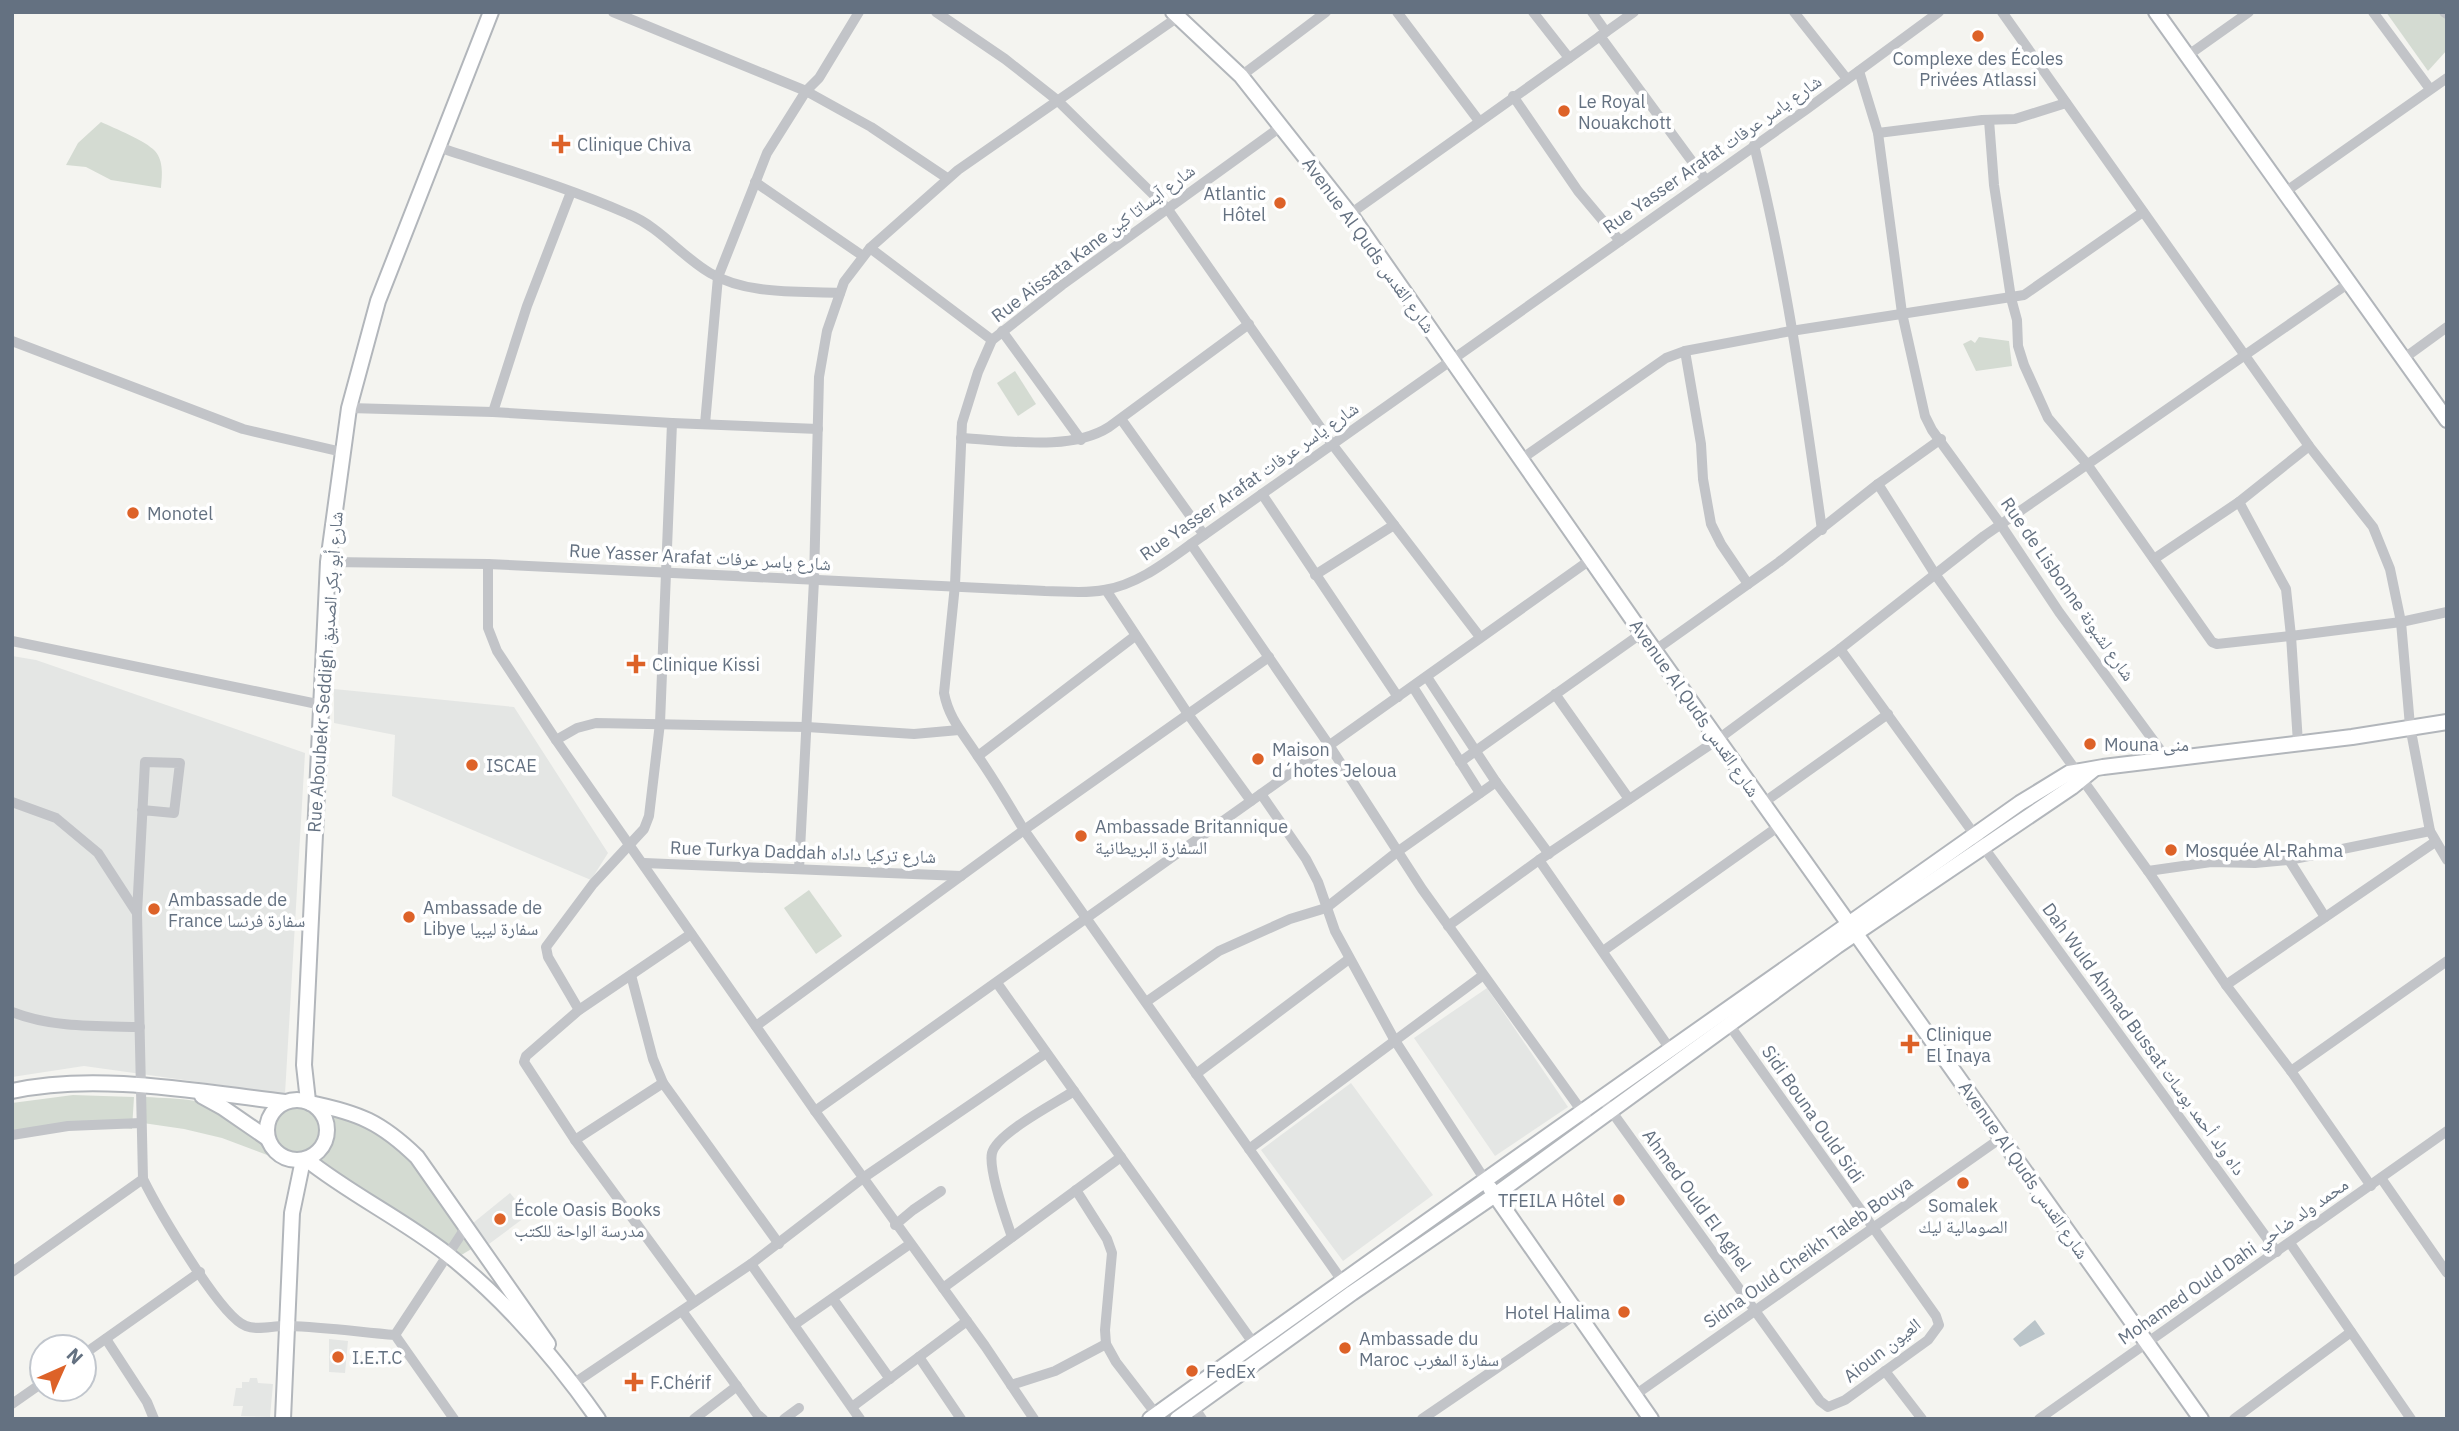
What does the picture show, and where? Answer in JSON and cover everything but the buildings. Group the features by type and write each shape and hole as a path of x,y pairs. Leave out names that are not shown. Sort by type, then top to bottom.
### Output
{"street":[{"name":"Rue Aboubekr Seddigh شارع أبو بكر الصديق","path":"299,1101 304,1065 328,562 349,408 378,301 491,12"},
{"path":"613,12 806,91 871,127 947,178"},
{"path":"642,24 646,12"},
{"path":"705,424 718,277 767,153 806,91 819,78 859,12"},
{"path":"936,12 1005,59 1057,100 1167,208 1332,444 1480,637"},
{"path":"1241,76 1326,12"},
{"path":"1398,12 1479,121"},
{"path":"1533,12 1569,58"},
{"path":"1592,12 1603,34 1705,179"},
{"path":"1350,214 1634,12"},
{"path":"1794,12 1847,79"},
{"path":"2002,12 2246,353 2309,446 2377,536 2390,569 2401,622 2410,726 2432,837 2447,860"},
{"path":"2156,12 2447,419"},
{"path":"2187,56 2249,12"},
{"path":"2373,12 2430,89"},
{"name":"Rue Yasser Arafat شارع ياسر عرفات","path":"328,562 488,564 1045,591 1106,590 1143,576 1262,495 1937,13"},
{"path":"799,869 814,580 819,377 827,331 844,282 867,252 947,178 1176,15"},
{"name":"Avenue Al Quds شارع القدس","path":"1176,15 1241,76 1350,214 1654,651 2201,1419"},
{"name":"Rue de Lisbonne شارع لشبونة","path":"1859,71 1878,133 1902,313 1924,416 2059,612 2167,759"},
{"path":"2285,192 2447,78"},
{"path":"1513,96 1578,191 1620,241"},
{"path":"1878,133 2024,117 2066,103"},
{"path":"1989,120 1994,185 2011,298 2017,320 2018,346 2024,365 2048,418 2087,464 2212,642 2217,644 2401,622 2447,612"},
{"name":"Rue Aissata Kane شارع آيساتا كين","path":"1282,126 1167,208 992,340 971,390 961,438 955,585 944,692 947,709 959,730 1024,830 1343,1282"},
{"path":"1754,145 1786,289 1822,530"},
{"path":"438,147 631,215 647,223 709,273 734,284 840,293"},
{"path":"755,182 867,252 992,340"},
{"path":"493,412 527,306 571,192"},
{"path":"1520,460 1660,362 1685,351 1791,331 2011,298 2030,292 2143,212"},
{"path":"1448,926 1544,857 1717,740 2001,525 2349,283"},
{"path":"961,438 1065,442 1100,433 1249,324"},
{"path":"2403,359 2447,327"},
{"path":"1002,331 1081,440"},
{"path":"12,341 243,429 342,452"},
{"path":"1685,351 1711,524 1748,584"},
{"path":"349,408 493,412 818,429"},
{"path":"1121,419 1204,535"},
{"path":"579,1010 548,957 547,947 593,884 644,829 649,817 660,723 672,423"},
{"path":"1654,651 1822,530 1878,484 1941,439"},
{"path":"2154,559 2239,502 2309,446"},
{"path":"1878,484 1935,574 2083,774 2226,985 2291,1071 2371,1186"},
{"path":"1262,495 1398,697"},
{"path":"2239,502 2286,589 2298,743"},
{"path":"1315,575 1394,525"},
{"path":"1191,544 1329,745 1448,926 1588,1119"},
{"path":"815,1111 1590,560"},
{"path":"488,564 487,619 490,637 497,651 691,934 1034,1419"},
{"path":"1106,590 1188,714 1251,801"},
{"path":"1460,762 1642,634"},
{"path":"978,756 1135,636"},
{"path":"12,641 322,705"},
{"name":"Dah Wuld Ahmad Bussat داه ولد أحمد بوسات","path":"1840,649 2277,1252"},
{"path":"756,1026 1024,830 1269,657"},
{"path":"1427,677 1603,951 1670,1049"},
{"path":"1413,687 1480,793"},
{"path":"1555,694 1629,799"},
{"path":"1763,803 1888,714"},
{"path":"1607,1105 1670,1049 1980,840 2036,793 2083,774 2167,759 2352,737 2447,722"},
{"path":"556,740 577,728 596,723 807,727 914,734 959,730"},
{"path":"142,810 174,813 180,763 145,762 142,810 137,913 141,1123 143,1179 156,1205 235,1321 247,1327 258,1328 286,1326 394,1335 454,1419"},
{"path":"1146,1002 1219,951 1290,919 1326,908 1397,852 1496,782"},
{"path":"1261,794 1306,859 1318,881 1326,908 1349,959 1395,1039 1495,1195 1651,1419"},
{"path":"12,802 56,818 98,853 137,913"},
{"path":"1603,951 1779,826"},
{"path":"2148,871 2211,862 2255,863 2289,860 2432,837"},
{"path":"2226,985 2325,917 2432,837"},
{"path":"2289,860 2325,917"},
{"name":"Rue Turkya Daddah شارع تركيا داداه","path":"644,863 961,876"},
{"path":"1177,1419 1198,1413 1352,1293 1495,1195 1607,1105 1730,1026 1852,928"},
{"path":"691,934 579,1010 524,1059 575,1140 694,1302"},
{"path":"1196,1074 1349,959"},
{"path":"2291,1071 2447,961"},
{"path":"631,975 653,1059 663,1083 779,1244"},
{"path":"1249,1149 1482,975"},
{"path":"997,983 1254,1344"},
{"path":"12,1012 32,1020 81,1026 140,1027"},
{"name":"Sidi Bouna Ould Sidi","path":"1730,1026 1936,1316 1939,1325"},
{"path":"573,1384 751,1264 863,1178 1046,1053"},
{"path":"575,1140 663,1083"},
{"path":"12,1091 94,1084 142,1086 299,1101 353,1112 372,1121 394,1136 426,1167 540,1329 554,1359"},
{"path":"1012,1237 1001,1202 992,1152 1009,1133 1074,1091"},
{"path":"195,1092 267,1138 274,1150 285,1158 294,1197"},
{"path":"267,1138 267,1125 271,1114 299,1101"},
{"path":"283,1419 294,1197 304,1159 320,1149 327,1132 323,1115 299,1101"},
{"name":"Ahmed Ould El Aghel","path":"1607,1105 1820,1401 1828,1407 1845,1400"},
{"path":"1076,1190 1108,1239 1112,1253 1107,1289 1106,1344 1153,1417 1485,1180 1588,1119"},
{"path":"12,1135 68,1126 141,1123"},
{"name":"Mohamed Ould Dahi محمد ولد ضاحي","path":"2039,1419 2447,1131"},
{"name":"Sidna Ould Cheikh Taleb Bouya","path":"1634,1395 2001,1138"},
{"path":"943,1288 1121,1157"},
{"path":"285,1158 304,1159 447,1255 497,1299 554,1359 598,1419"},
{"path":"2381,1178 2446,1269"},
{"path":"12,1272 143,1179"},
{"path":"895,1225 941,1191"},
{"path":"394,1335 466,1227"},
{"path":"2290,1243 2411,1419"},
{"path":"794,1325 910,1244"},
{"path":"751,1264 860,1419"},
{"path":"98,1344 200,1272"},
{"path":"833,1299 890,1379"},
{"path":"682,1311 763,1419"},
{"path":"1422,1419 1578,1312"},
{"path":"852,1407 967,1321"},
{"name":"Aioun العيون","path":"1845,1400 1928,1340 1939,1325"},
{"path":"2234,1419 2351,1332"},
{"path":"106,1339 147,1402 154,1419"},
{"path":"1012,1385 1055,1371 1106,1344"},
{"path":"919,1357 961,1419"},
{"path":"1885,1371 1922,1419"},
{"path":"694,1419 737,1386"},
{"path":"12,1404 28,1393"},
{"path":"784,1419 799,1408"}],"shaded area":[{"path":"2386,12 2447,13 2447,50 2428,71"},
{"path":"101,122 155,151 161,164 161,188 111,180 86,167 66,165 78,143"},
{"path":"1979,337 2009,341 2012,366 1976,371 1963,344 1971,340 1975,343"},
{"path":"1015,371 1036,404 1018,416 997,383"},
{"name":"Ambassade de France سفارة فرنسا","path":"12,656 36,660 305,753 285,1094 84,1066 12,1077"},
{"name":"ISCAE","path":"334,689 514,707 608,853 591,880 392,796 395,735 334,723"},
{"path":"809,890 842,936 816,954 784,908"},
{"path":"1487,988 1568,1107 1495,1156 1414,1038"},
{"path":"1351,1083 1433,1195 1343,1261 1261,1150"},
{"path":"73,1095 134,1097 132,1129 99,1125 12,1130 12,1103"},
{"path":"146,1097 195,1101 218,1109 240,1122 275,1158 222,1138 143,1123"},
{"path":"296,1106 312,1113 319,1129 312,1145 296,1152 280,1145 273,1129 280,1113"},
{"path":"328,1113 371,1129 396,1146 432,1188 473,1248 458,1257 316,1166 326,1154 333,1135"},
{"name":"École Oasis Books مدرسة الواحة للكتب","path":"510,1193 528,1215 489,1244 473,1223"},
{"path":"2035,1320 2045,1334 2020,1347 2013,1339"},
{"name":"I.E.T.C","path":"329,1339 348,1341 345,1373 329,1372"},
{"path":"250,1378 257,1378 258,1383 273,1384 270,1417 241,1416 243,1406 233,1406 236,1388 242,1388 242,1382 249,1382"}],"place":[{"name":"Complexe des Écoles Privées Atlassi","path":"1978,36"},
{"name":"Le Royal Nouakchott","path":"1564,111"},
{"name":"Clinique Chiva","path":"561,144"},
{"name":"Atlantic Hôtel","path":"1280,203"},
{"name":"Monotel","path":"133,513"},
{"name":"Clinique Kissi","path":"636,664"},
{"name":"Mouna منى","path":"2090,744"},
{"name":"Maison d´hotes Jeloua","path":"1258,759"},
{"name":"ISCAE","path":"472,765"},
{"name":"Ambassade Britannique السفارة البريطانية","path":"1081,836"},
{"name":"Mosquée Al-Rahma","path":"2171,850"},
{"name":"Ambassade de France سفارة فرنسا","path":"154,909"},
{"name":"Ambassade de Libye سفارة ليبيا","path":"409,917"},
{"name":"Clinique El Inaya","path":"1910,1044"},
{"name":"Somalek الصومالية ليك","path":"1963,1183"},
{"name":"TFEILA Hôtel","path":"1619,1200"},
{"name":"École Oasis Books مدرسة الواحة للكتب","path":"500,1219"},
{"name":"Hotel Halima","path":"1624,1312"},
{"name":"Ambassade du Maroc سفارة المغرب","path":"1345,1348"},
{"name":"I.E.T.C","path":"338,1357"},
{"name":"FedEx","path":"1192,1371"},
{"name":"F.Chérif","path":"634,1382"}]}
